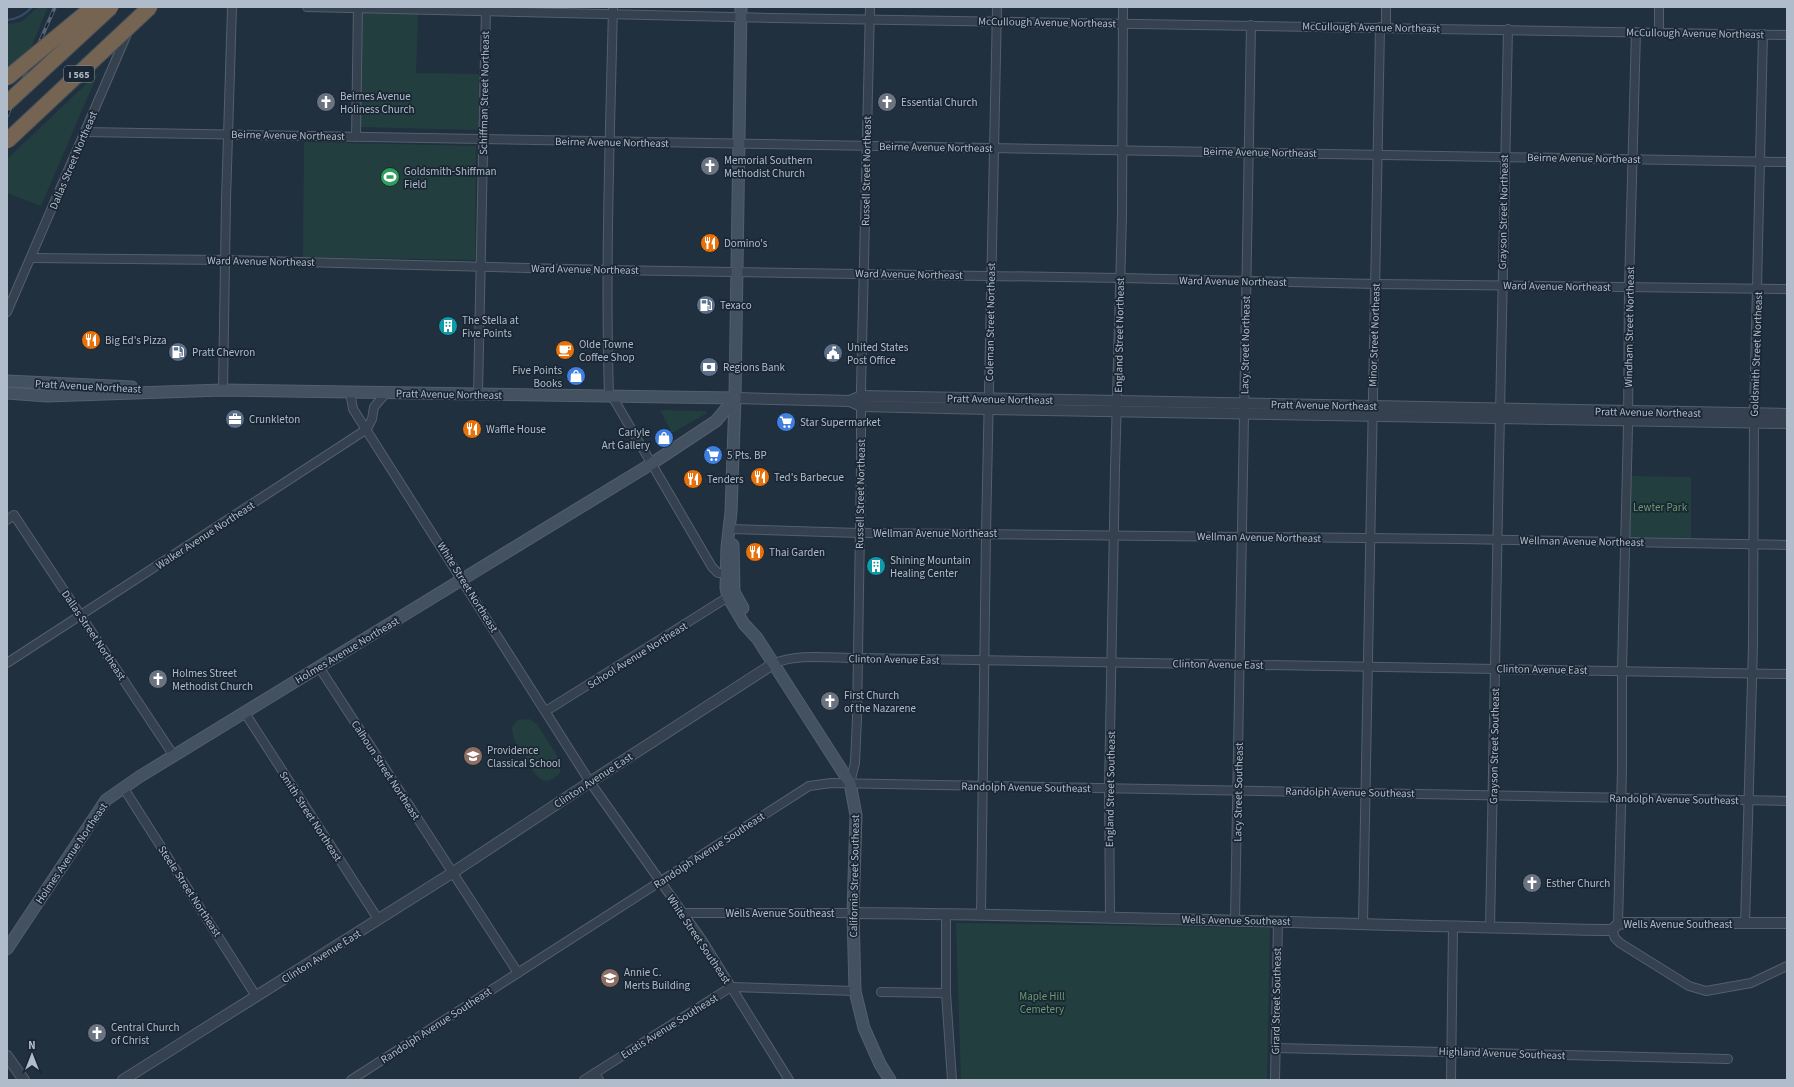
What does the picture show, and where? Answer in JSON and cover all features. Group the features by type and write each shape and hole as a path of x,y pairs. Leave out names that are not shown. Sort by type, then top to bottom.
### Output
{"highway":[{"path":"7,78 93,7"},
{"name":"I 565","path":"7,103 111,7"},
{"name":"I 565","path":"7,141 150,7"}],"main road":[{"path":"741,12 735,398 730,529 726,547 726,573 728,597 744,624 757,638"},
{"name":"Pratt Avenue Northeast","path":"7,381 128,387 168,391"},
{"name":"Pratt Avenue Northeast","path":"7,393 47,396 223,390 735,398"},
{"name":"Holmes Avenue Northeast","path":"7,949 106,800 123,787 651,464 716,421 735,398"},
{"path":"730,529 734,546 734,592 736,598 751,622 757,638"},
{"name":"California Street Southeast","path":"757,638 850,783 856,815 853,913 855,991 864,1028 880,1064 890,1080"}],"street":[{"name":"Dallas Street Northeast","path":"7,312 138,7"},
{"path":"223,390 232,7"},
{"name":"McCullough Avenue Northeast","path":"307,7 741,12 870,19 996,22 1383,27 1787,35"},
{"name":"Russell Street Northeast","path":"850,783 855,763 857,718 861,401 870,7"},
{"name":"Coleman Street Northeast","path":"981,915 986,533 997,7"},
{"name":"England Street Northeast","path":"1112,662 1115,470 1118,406 1123,7"},
{"name":"Minor Street Northeast","path":"1363,923 1377,154 1383,27 1386,7"},
{"path":"1659,7 1659,32"},
{"path":"356,137 358,8"},
{"name":"Schiffman Street Northeast","path":"478,394 486,9"},
{"path":"613,11 607,333 610,396 712,567 718,573 726,573"},
{"name":"Lacy Street Northeast","path":"1240,664 1250,25"},
{"name":"Grayson Street Northeast","path":"1498,539 1501,286 1508,30"},
{"name":"Windham Street Northeast","path":"1615,927 1621,798 1629,287 1636,32"},
{"name":"Goldsmith Street Northeast","path":"1745,924 1749,800 1754,544 1754,418 1763,34"},
{"name":"Beirne Avenue Northeast","path":"85,132 1787,162"},
{"name":"Ward Avenue Northeast","path":"30,258 225,260 608,270 991,275 1375,284 1787,289"},
{"name":"White Street Northeast","path":"350,392 353,409 463,579 590,782"},
{"path":"367,429 372,419 374,408 386,393"},
{"name":"Pratt Avenue Northeast","path":"735,398 1244,408 1372,405 1499,414"},
{"name":"Pratt Avenue Northeast","path":"1244,408 1372,416 1499,414 1754,418 1787,414"},
{"name":"Pratt Avenue Northeast","path":"1754,418 1787,424"},
{"name":"Walker Avenue Northeast","path":"7,663 367,429"},
{"name":"Dallas Street Northeast","path":"10,518 82,615 174,756"},
{"name":"Wellman Avenue Northeast","path":"730,529 859,533 986,533 1370,539 1498,539 1787,545"},
{"name":"Grayson Street Southeast","path":"1490,928 1498,539"},
{"name":"School Avenue Northeast","path":"546,711 728,597"},
{"name":"Clinton Avenue East","path":"123,1080 452,873 590,782 783,659 857,658 1787,674"},
{"name":"England Street Southeast","path":"1110,917 1109,788 1112,662"},
{"name":"Lacy Street Southeast","path":"1235,920 1240,664"},
{"name":"Calhoun Street Northeast","path":"319,667 518,972"},
{"name":"Smith Street Northeast","path":"245,713 378,920"},
{"name":"White Street Southeast","path":"590,782 683,913 732,987 789,1080"},
{"name":"Randolph Avenue Southeast","path":"351,1080 809,786 831,783 850,783 1787,801"},
{"name":"Steele Street Northeast","path":"123,787 256,996"},
{"name":"Wells Avenue Southeast","path":"683,913 853,913 1110,917 1363,923 1453,928 1615,927 1787,923"},
{"path":"946,914 946,993 952,1080"},
{"name":"Girard Street Southeast","path":"1275,1080 1278,921"},
{"path":"1615,927 1615,938 1620,943 1689,986 1706,992 1751,983 1787,966"},
{"path":"1451,1080 1453,928"},
{"path":"732,987 855,991"},
{"name":"Eustis Avenue Southeast","path":"584,1080 597,1076 732,987"},
{"path":"882,992 946,993"},
{"name":"Highland Avenue Southeast","path":"1276,1048 1728,1059"},
{"path":"7,1056 24,1080"}],"green space":[{"path":"38,7 48,7 30,50 7,70 7,24 21,22"},
{"path":"361,13 418,14 416,73 479,74 478,130 360,127"},
{"path":"98,73 41,206 7,193 7,159"},
{"name":"Goldsmith-Shiffman Field","path":"304,142 476,146 475,260 303,257"},
{"path":"660,410 705,411 707,413 672,433"},
{"name":"Lewter Park","path":"1629,476 1691,477 1691,538 1630,537"},
{"path":"529,719 537,724 561,762 560,773 548,781 539,778 535,774 514,739 512,727 518,720"},
{"name":"Maple Hill Cemetery","path":"956,923 1270,928 1267,1080 961,1080"}],"waterway":[{"path":"7,20 15,19 21,16 32,7"}],"railway":[{"path":"7,116 55,7"}],"place":[{"name":"Beirnes Avenue Holiness Church","path":"326,102"},
{"name":"Essential Church","path":"887,102"},
{"name":"Memorial Southern Methodist Church","path":"710,166"},
{"name":"Goldsmith-Shiffman Field","path":"390,177"},
{"name":"Domino's","path":"710,243"},
{"name":"Texaco","path":"706,305"},
{"name":"The Stella at Five Points","path":"448,326"},
{"name":"Big Ed's Pizza","path":"91,340"},
{"name":"Olde Towne Coffee Shop","path":"565,350"},
{"name":"Pratt Chevron","path":"178,352"},
{"name":"United States Post Office","path":"833,353"},
{"name":"Regions Bank","path":"709,367"},
{"name":"Five Points Books","path":"576,376"},
{"name":"Crunkleton","path":"235,419"},
{"name":"Star Supermarket","path":"786,422"},
{"name":"Waffle House","path":"472,429"},
{"name":"Carlyle Art Gallery","path":"664,438"},
{"name":"5 Pts. BP","path":"713,455"},
{"name":"Ted's Barbecue","path":"760,477"},
{"name":"Tenders","path":"693,479"},
{"name":"Thai Garden","path":"755,552"},
{"name":"Shining Mountain Healing Center","path":"876,566"},
{"name":"Holmes Street Methodist Church","path":"158,679"},
{"name":"First Church of the Nazarene","path":"830,701"},
{"name":"Providence Classical School","path":"473,756"},
{"name":"Esther Church","path":"1532,883"},
{"name":"Annie C. Merts Building","path":"610,978"},
{"name":"Central Church of Christ","path":"97,1033"}]}
